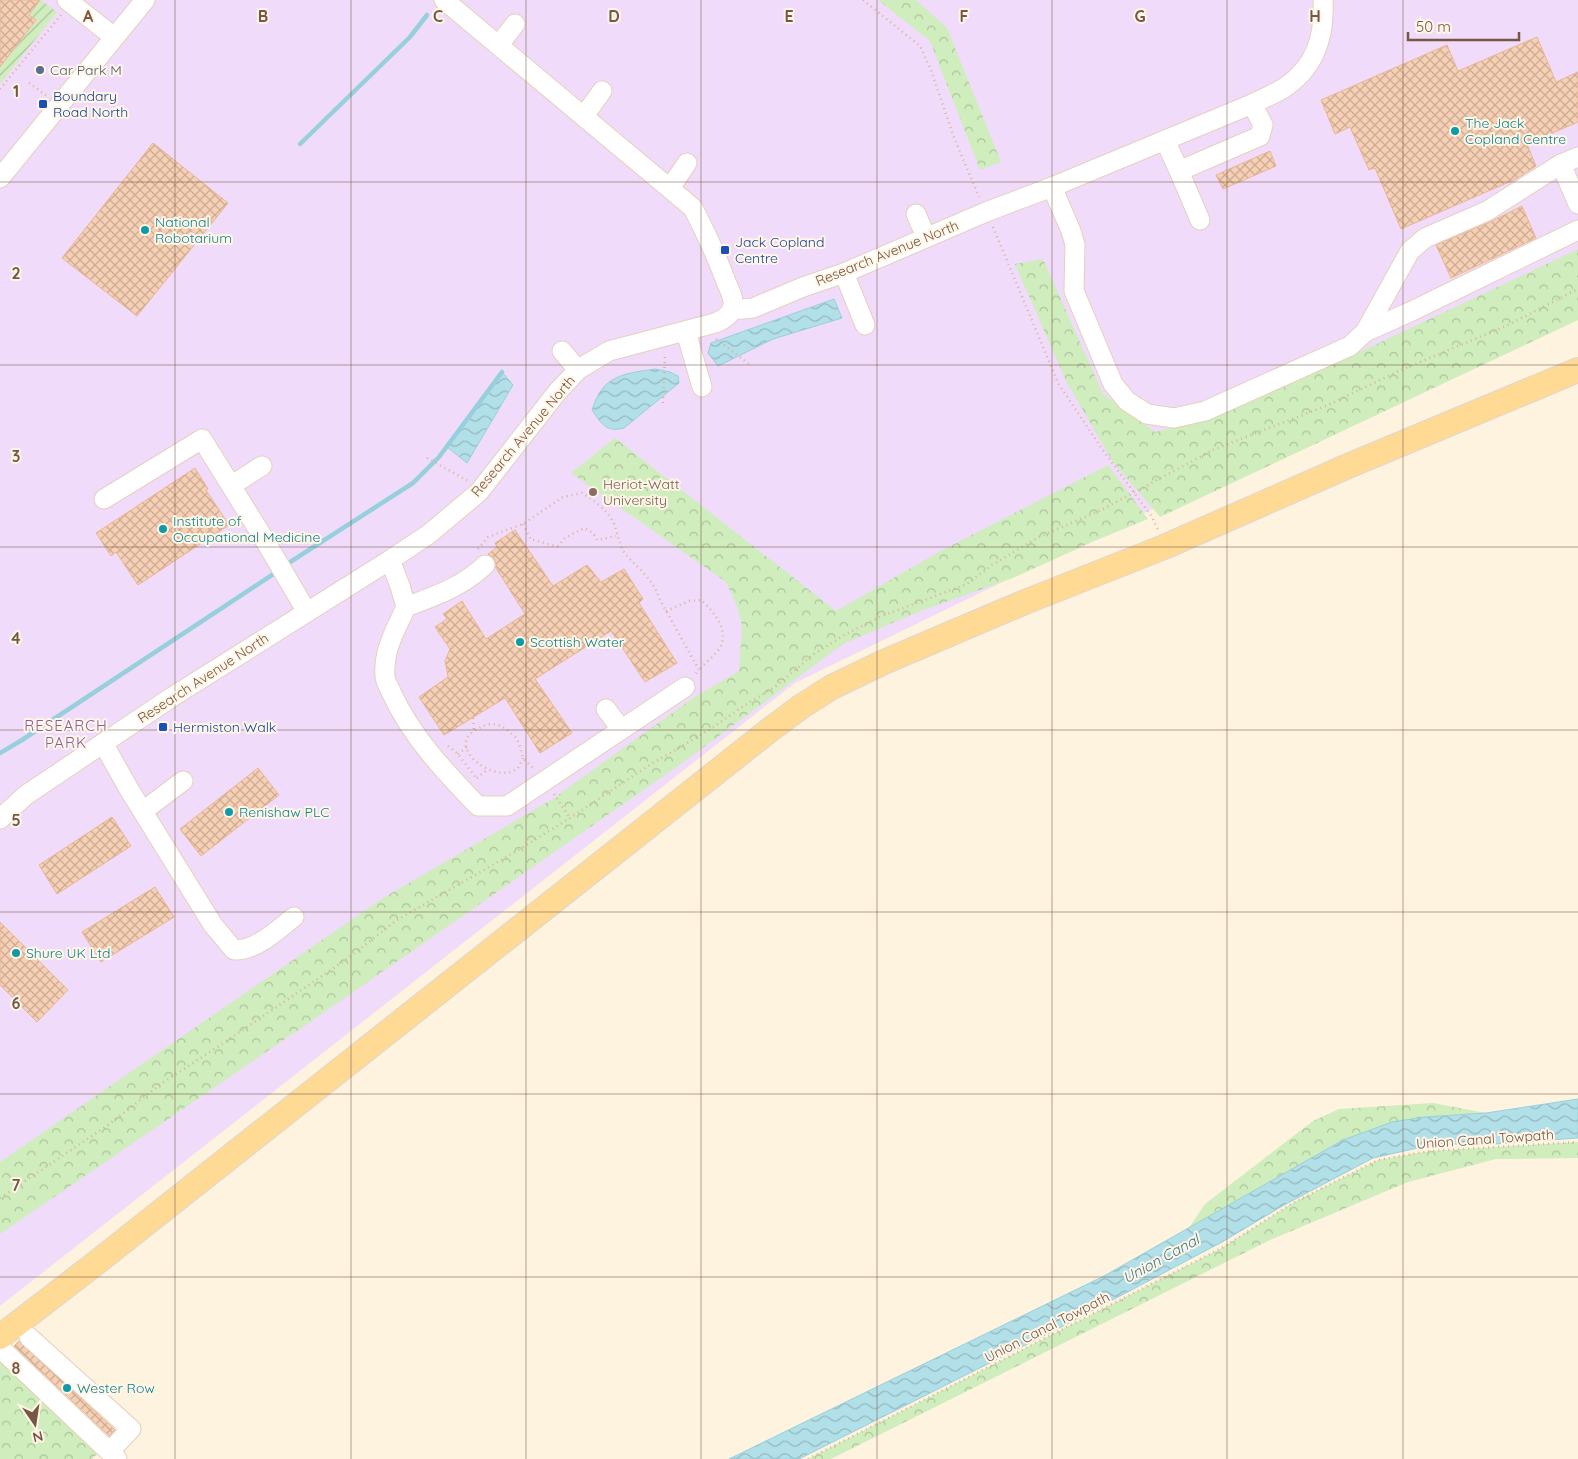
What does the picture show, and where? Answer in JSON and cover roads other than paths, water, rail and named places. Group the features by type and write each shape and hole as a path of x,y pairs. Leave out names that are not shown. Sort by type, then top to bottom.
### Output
{"main road":[{"path":"0,1337 802,706 832,687 884,662 1025,602 1164,547 1348,466 1578,370"}],"street":[{"path":"0,178 145,0"},
{"path":"444,0 693,208 709,238 733,300 732,310"},
{"name":"Research Avenue North","path":"0,819 26,795 172,697 429,534 479,492 558,391 578,370 609,351 686,332 724,320 732,310 753,308 844,273 986,212 1052,187 1252,104 1284,88 1305,69 1318,48 1324,21 1323,0"},
{"path":"65,5 114,37"},
{"path":"499,45 514,24"},
{"path":"584,116 602,91"},
{"path":"1179,171 1260,136 1263,125 1252,104"},
{"path":"1165,140 1200,220"},
{"path":"1052,187 1075,245 1074,284 1078,300 1113,384 1127,401 1147,414 1174,418 1205,411 1350,346 1365,332 1410,251 1425,238 1486,211 1560,164 1578,157"},
{"path":"670,188 687,162"},
{"path":"1560,164 1578,204"},
{"path":"916,214 926,237"},
{"path":"1365,332 1412,312 1578,230"},
{"path":"844,273 865,325"},
{"path":"1388,292 1412,312"},
{"path":"686,332 702,387"},
{"path":"562,351 578,370"},
{"path":"104,499 202,438 307,612"},
{"path":"232,485 262,466"},
{"path":"406,607 472,578 481,558"},
{"path":"390,560 406,607 388,646 385,677 398,706 414,733 438,764 478,806 507,806 685,687"},
{"path":"606,709 622,729"},
{"path":"103,743 213,925 234,950 244,950 266,938 294,918"},
{"path":"143,810 183,781"},
{"path":"0,1348 114,1455 130,1429 29,1337"}],"water":[{"path":"834,299 842,318 773,339 718,366 708,353 711,343"},
{"path":"655,369 678,376 679,383 624,428 608,428 601,423 592,410 597,398 608,383 623,375"},
{"path":"502,372 513,385 467,463 446,446"},
{"name":"Union Canal","path":"1578,1099 1578,1138 1495,1144 1451,1144 1422,1147 1373,1158 1284,1205 1222,1242 1069,1323 799,1459 729,1459 1104,1276 1343,1140 1392,1122 1425,1117 1486,1113"}],"waterway":[{"path":"300,144 410,37 427,15"},
{"path":"284,566 413,483 439,457 502,372"},
{"path":"0,753 278,571"}],"place":[{"name":"Car Park M","path":"40,70"},
{"name":"Boundary Road North","path":"43,104"},
{"name":"The Jack Copland Centre","path":"1455,131"},
{"name":"National Robotarium","path":"145,230"},
{"name":"Jack Copland Centre","path":"725,250"},
{"name":"Heriot-Watt University","path":"593,492"},
{"name":"Institute of Occupational Medicine","path":"163,529"},
{"name":"Scottish Water","path":"520,642"},
{"name":"Hermiston Walk","path":"163,727"},
{"name":"Renishaw PLC","path":"229,812"},
{"name":"Shure UK Ltd","path":"16,953"},
{"name":"Wester Row","path":"67,1388"}],"district":[{"name":"RESEARCH PARK","path":"66,734"}]}
